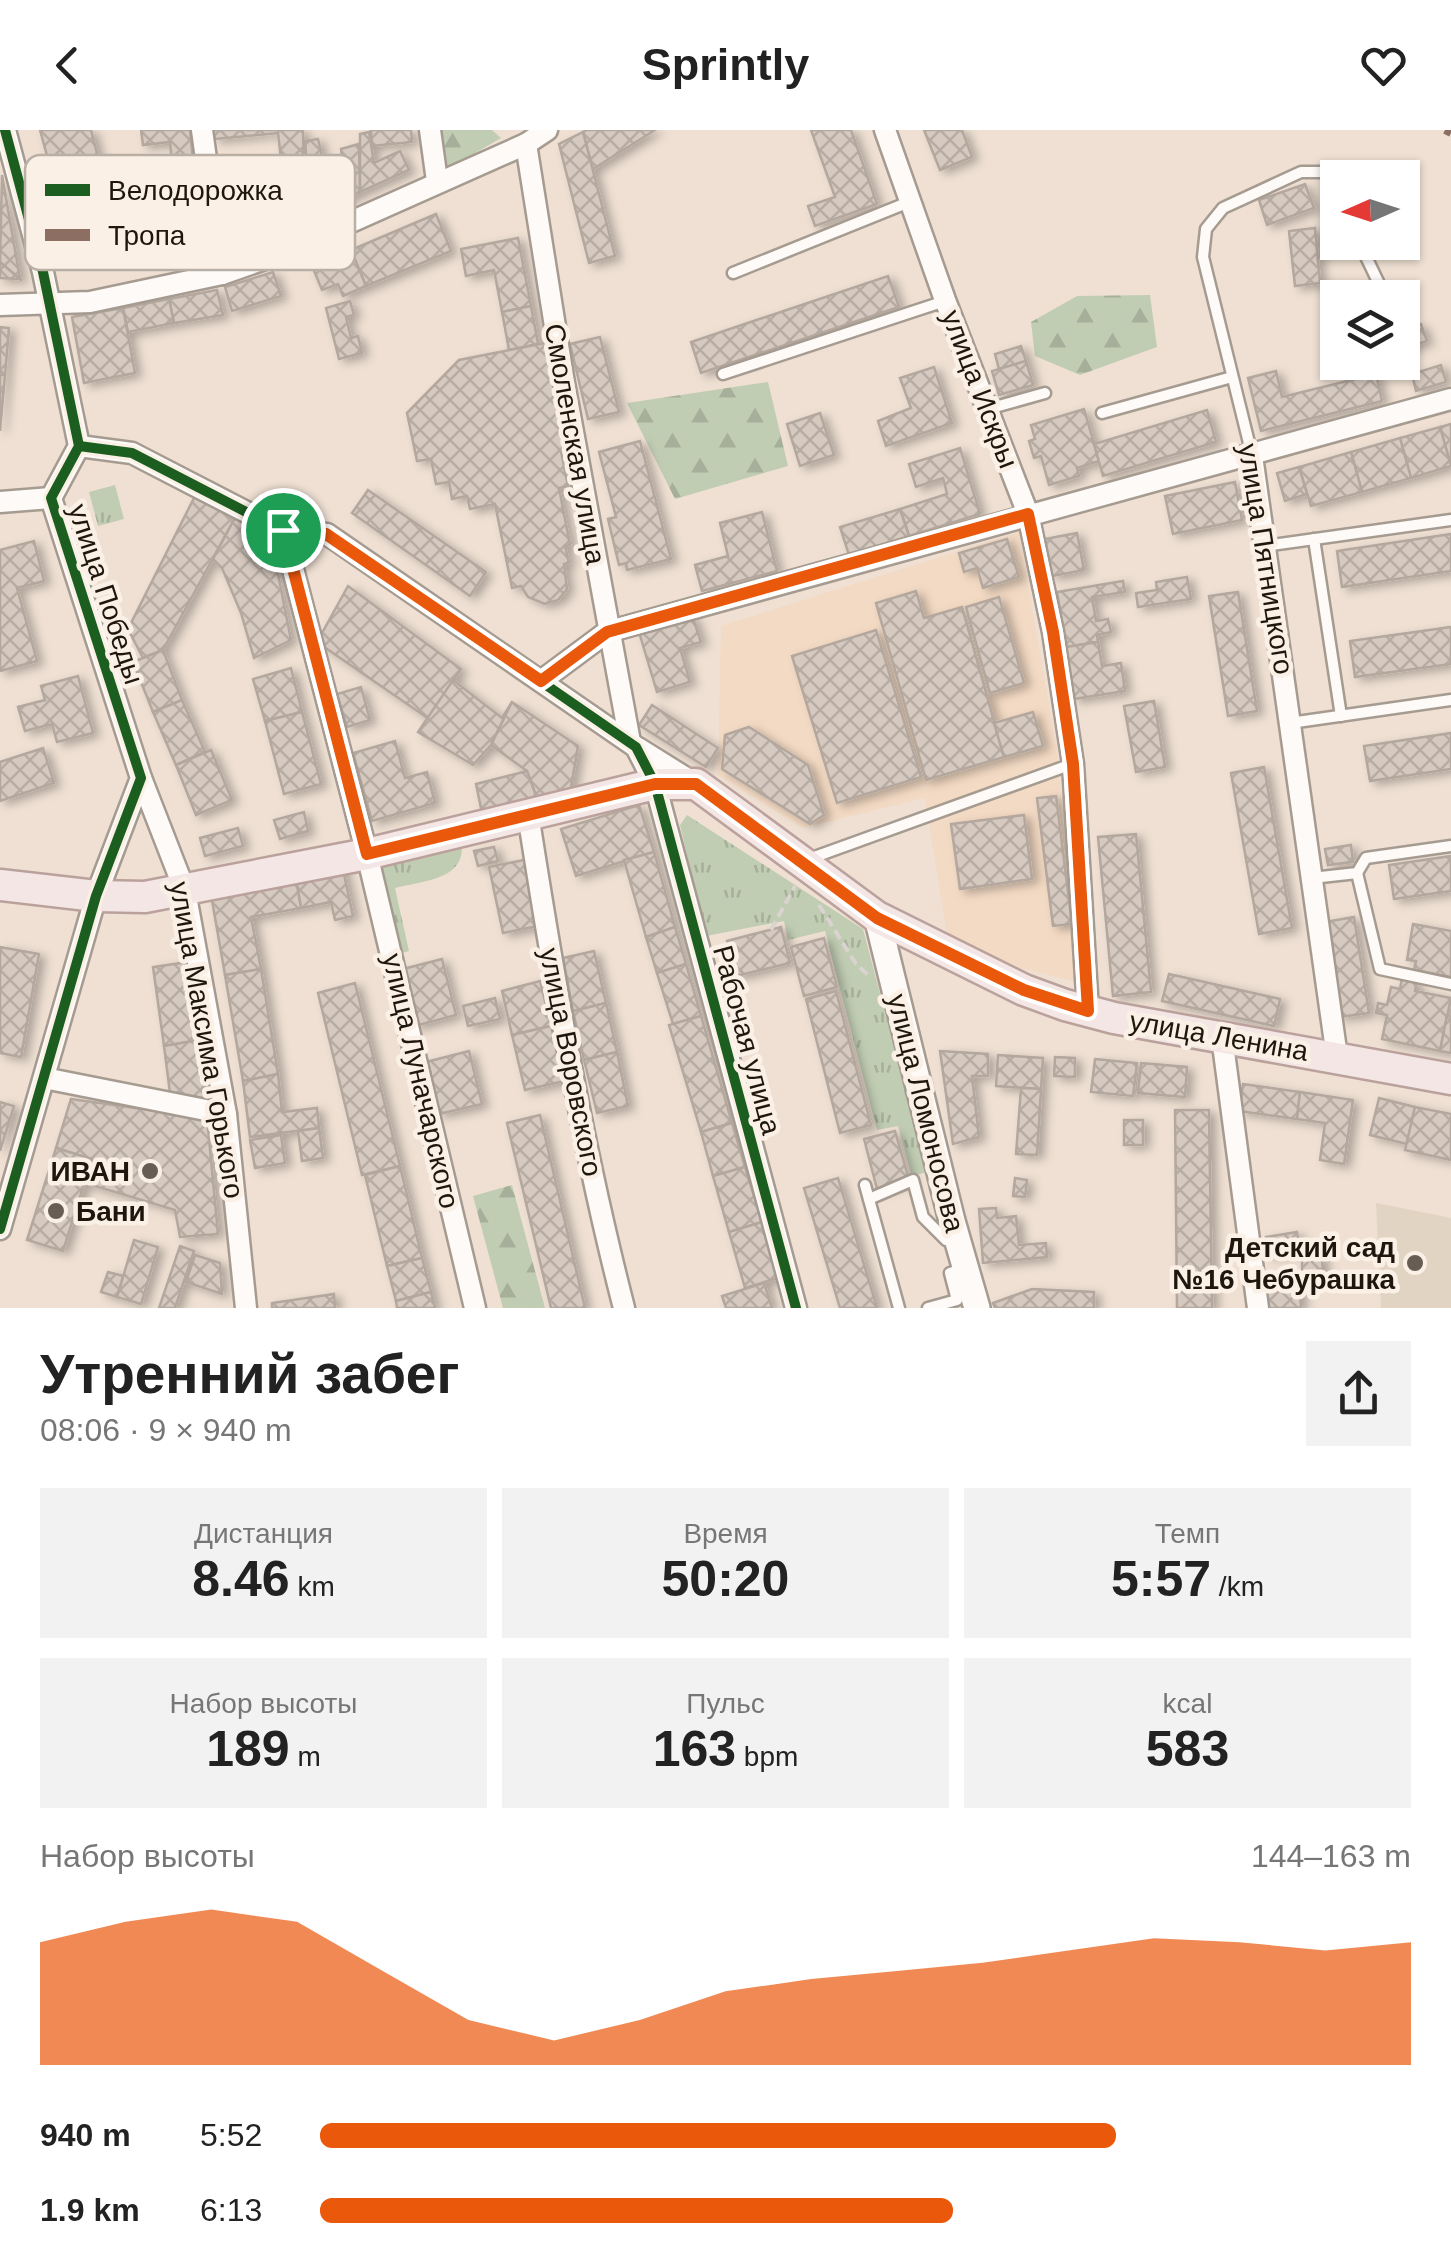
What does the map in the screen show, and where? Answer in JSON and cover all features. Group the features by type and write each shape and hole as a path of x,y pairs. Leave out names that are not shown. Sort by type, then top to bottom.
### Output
{"main road":[{"path":"0,885 96,896 145,897 367,854 655,784 696,784"},
{"name":"улица Ленина","path":"696,784 802,869 877,918 1024,990 1088,1011 1451,1079"}],"street":[{"path":"5,130 25,207"},
{"path":"202,130 205,155"},
{"path":"430,130 437,181"},
{"path":"355,219 526,144 547,130"},
{"name":"улица Искры","path":"885,130 1028,514 1053,632 1073,764 1088,1011"},
{"name":"Смоленская улица","path":"526,144 607,632 633,744"},
{"path":"41,270 79,446 132,453 283,530 326,534 696,784"},
{"path":"221,270 222,274"},
{"path":"0,305 90,302 233,270"},
{"path":"541,681 607,632 1451,399"},
{"name":"улица Победы","path":"79,446 51,498 142,778"},
{"name":"улица Пятницкого","path":"1252,456 1337,1057"},
{"path":"0,502 51,498"},
{"name":"улица Луначарского","path":"283,530 367,854 475,1308"},
{"path":"633,744 655,784"},
{"path":"0,1229 96,896 142,778"},
{"name":"улица Максима Горького","path":"142,778 186,891 226,1114 246,1308"},
{"name":"Рабочая улица","path":"655,784 796,1308"},
{"name":"улица Воровского","path":"528,814 576,1096 624,1308"},
{"name":"улица Ломоносова","path":"877,918 977,1308"},
{"path":"1222,1037 1258,1308"},
{"path":"44,1078 226,1114"}],"lane":[{"name":"улица Пятницкого","path":"1252,456 1203,258 1206,229 1223,208 1302,172 1320,172"},
{"path":"733,273 910,202"},
{"path":"722,374 946,300"},
{"path":"1102,413 1232,377"},
{"path":"988,409 1045,393"},
{"path":"1265,546 1451,520"},
{"path":"1314,539 1341,716"},
{"path":"1290,723 1451,700"},
{"path":"802,869 1073,764"},
{"path":"1451,846 1366,858 1357,873 1380,969 1451,984"},
{"path":"1312,878 1357,873"},
{"path":"868,1198 913,1180 923,1217 946,1240 956,1236"},
{"path":"864,1185 899,1308"},
{"path":"928,1308 956,1300 950,1272 965,1268"}],"path":[{"path":"771,930 802,869"},
{"path":"819,906 856,964 876,982"}],"shaded area":[{"path":"1019,532 1058,757 1077,982 1012,966 947,935 925,798 803,828 718,775 721,626"},
{"name":"Детский сад №16 Чебурашка","path":"1376,1203 1451,1218 1451,1308 1381,1308"}],"green space":[{"path":"440,130 492,130 501,138 446,170"},
{"path":"1150,295 1157,347 1080,375 1035,356 1031,322 1077,296"},
{"path":"768,382 788,466 675,499 627,403"},
{"path":"115,485 124,519 98,526 89,492"},
{"path":"687,815 863,929 927,1172 912,1176 898,1126 877,1130 825,931 788,940 784,921 706,936 680,825"},
{"path":"461,838 462,852 452,870 432,880 395,888 409,951 399,954 376,860"},
{"path":"512,1185 545,1308 503,1308 473,1196"}],"building":[{"path":"40,130 91,130 97,155 47,155"},
{"path":"141,130 190,130 192,155 171,155 170,142 143,145"},
{"path":"212,130 303,130 304,155 281,155 278,133 215,139"},
{"path":"371,130 411,130 412,142 372,146"},
{"path":"655,130 593,169 583,132"},
{"path":"811,130 851,130 877,204 815,226 808,206 835,197"},
{"path":"924,130 962,130 972,157 940,170"},
{"path":"369,132 374,163 400,151 409,170 360,192 360,134"},
{"path":"583,132 615,256 589,263 559,144"},
{"path":"318,139 322,155 306,155 305,141"},
{"path":"359,144 360,192 355,195 355,155 342,155 341,149"},
{"path":"2,175 20,279 0,262"},
{"path":"1305,184 1314,208 1267,225 1259,200"},
{"path":"436,214 451,251 366,286 355,260 355,248"},
{"path":"1315,228 1320,283 1295,286 1289,231"},
{"path":"518,238 531,306 502,312 494,270 466,276 461,249"},
{"path":"355,260 366,286 343,296 338,284 322,290 314,270 355,270"},
{"path":"0,262 20,279 0,278"},
{"path":"273,272 281,296 232,311 225,287"},
{"path":"888,276 899,307 701,373 691,342"},
{"path":"217,290 223,315 174,323 169,299"},
{"path":"169,299 174,323 128,332 123,308"},
{"path":"350,301 354,315 346,317 351,338 358,336 362,353 339,359 326,308"},
{"path":"531,306 538,344 509,350 502,312"},
{"path":"123,308 135,373 84,383 72,317"},
{"path":"1420,324 1427,341 1420,343"},
{"path":"0,327 9,328 5,375 0,375"},
{"path":"600,337 619,412 588,419 570,344"},
{"path":"545,343 566,451 561,452 568,486 559,488 570,545 565,546 569,563 564,564 567,589 558,600 545,604 528,597 521,586 512,588 495,504 470,509 467,496 452,499 449,482 436,484 431,459 417,461 407,413 459,360"},
{"path":"1021,346 1026,361 999,369 995,354"},
{"path":"1026,361 1033,385 999,395 992,371"},
{"path":"1441,365 1446,382 1416,391 1413,380 1420,380 1420,372"},
{"path":"934,367 952,423 886,446 878,421 911,408 900,378"},
{"path":"1276,371 1282,397 1351,380 1377,380 1382,401 1261,431 1248,378"},
{"path":"0,375 5,375 0,431"},
{"path":"1084,409 1099,461 1077,468 1079,476 1049,485 1041,456 1034,458 1029,441 1035,439 1031,425"},
{"path":"1207,410 1216,442 1103,476 1094,444"},
{"path":"820,413 834,455 800,466 787,424"},
{"path":"1451,424 1451,466 1440,427"},
{"path":"1440,427 1451,466 1411,478 1400,438"},
{"path":"1400,438 1411,478 1362,492 1351,452"},
{"path":"640,441 671,559 627,570 626,563 619,565 608,519 616,517 599,452"},
{"path":"960,448 980,514 909,536 900,509 947,494 943,478 916,487 909,464"},
{"path":"1351,452 1362,492 1311,506 1299,467"},
{"path":"1299,467 1307,494 1285,501 1277,473"},
{"path":"1235,482 1242,520 1173,534 1165,496"},
{"path":"368,490 486,572 470,596 352,513"},
{"path":"196,494 237,514 163,650 143,658 128,629"},
{"path":"900,509 909,536 849,555 840,527"},
{"path":"762,512 777,571 702,591 695,565 728,556 720,523"},
{"path":"235,518 249,526 270,552 291,640 254,658 241,613 222,568 213,559"},
{"path":"1077,533 1084,570 1052,576 1045,539"},
{"path":"1451,534 1451,571 1342,587 1337,551"},
{"path":"1007,539 1019,577 983,588 977,568 964,572 959,553"},
{"path":"34,541 44,581 17,588 37,661 0,671 0,550"},
{"path":"1187,577 1191,599 1138,607 1136,593 1157,590 1156,582"},
{"path":"1123,581 1125,592 1092,597 1096,621 1108,619 1111,632 1097,635 1098,642 1066,647 1057,592"},
{"path":"348,586 461,669 429,719 317,642"},
{"path":"916,591 924,618 962,607 1004,757 926,780 876,603"},
{"path":"1238,592 1257,711 1228,716 1209,596"},
{"path":"999,597 1024,683 990,693 966,607"},
{"path":"692,615 701,642 680,648 690,682 657,692 639,632"},
{"path":"1451,627 1451,664 1355,677 1350,641"},
{"path":"876,630 921,777 837,803 792,656"},
{"path":"1098,642 1102,666 1121,663 1125,691 1074,699 1066,647"},
{"path":"163,650 182,700 153,712 133,662"},
{"path":"291,668 302,712 265,721 253,679"},
{"path":"78,676 93,733 57,742 52,724 25,731 18,707 45,700 41,686"},
{"path":"453,680 502,718 512,702 491,745 473,765 418,732"},
{"path":"361,687 370,720 347,727 337,694"},
{"path":"182,700 205,752 176,765 153,712"},
{"path":"1154,701 1165,767 1136,772 1124,706"},
{"path":"512,702 578,746 570,793 539,804 527,771 491,745"},
{"path":"652,705 718,748 706,767 639,725"},
{"path":"302,712 321,784 284,794 265,721"},
{"path":"1033,712 1043,746 1004,757 994,723"},
{"path":"749,727 808,765 824,815 810,824 722,769 725,735"},
{"path":"1451,733 1451,769 1370,781 1364,746"},
{"path":"395,741 405,778 427,772 435,803 372,821 353,753"},
{"path":"43,748 54,783 0,801 0,762"},
{"path":"211,750 232,800 196,815 176,765"},
{"path":"1264,767 1292,928 1259,934 1231,773"},
{"path":"527,771 539,804 483,818 476,784"},
{"path":"1056,796 1072,924 1053,926 1037,798"},
{"path":"639,805 654,852 576,876 561,829"},
{"path":"304,812 308,831 280,839 274,820"},
{"path":"1024,815 1032,879 960,889 951,824"},
{"path":"238,828 243,846 205,856 200,838"},
{"path":"1136,834 1151,992 1113,996 1098,837"},
{"path":"1351,845 1353,862 1328,865 1325,849"},
{"path":"494,847 498,861 478,866 474,851"},
{"path":"654,852 675,927 646,937 624,860"},
{"path":"1451,856 1451,891 1394,899 1389,865"},
{"path":"524,860 538,926 503,933 489,867"},
{"path":"342,865 353,916 335,920 331,902 301,908 295,874"},
{"path":"295,874 301,908 251,917 261,969 225,975 210,889"},
{"path":"1354,917 1369,1013 1339,1017 1325,922"},
{"path":"1413,924 1451,931 1451,977 1414,970 1416,961 1407,960"},
{"path":"675,927 686,964 657,973 646,937"},
{"path":"781,927 790,963 736,976 727,941"},
{"path":"824,938 837,987 804,996 791,947"},
{"path":"0,947 39,954 21,1057 0,1053"},
{"path":"594,951 606,1003 573,1011 563,958"},
{"path":"442,959 456,1015 415,1026 403,969"},
{"path":"188,962 199,1040 164,1046 153,967"},
{"path":"686,964 701,1016 673,1024 657,973"},
{"path":"261,969 278,1074 243,1081 225,975"},
{"path":"1169,974 1280,999 1274,1026 1162,1001"},
{"path":"1402,978 1417,981 1415,991 1451,998 1440,1051 1382,1039 1387,1015 1376,1013 1378,1003 1387,1005 1391,987 1400,989"},
{"path":"540,981 551,1026 512,1035 502,991"},
{"path":"355,983 400,1166 362,1175 318,993"},
{"path":"836,991 871,1125 840,1133 806,999"},
{"path":"495,998 500,1019 468,1026 463,1006"},
{"path":"606,1003 617,1052 584,1060 573,1011"},
{"path":"1447,1015 1451,1016 1451,1053 1440,1051"},
{"path":"701,1016 732,1123 701,1132 669,1025"},
{"path":"551,1026 564,1081 525,1090 512,1035"},
{"path":"199,1040 208,1109 170,1093 164,1046"},
{"path":"469,1051 482,1104 439,1114 426,1062"},
{"path":"940,1051 988,1054 988,1076 972,1076 979,1137 953,1144"},
{"path":"617,1052 628,1106 597,1113 584,1060"},
{"path":"998,1055 1043,1058 1041,1089 996,1086"},
{"path":"1055,1057 1075,1058 1075,1077 1054,1076"},
{"path":"1095,1059 1137,1063 1133,1096 1091,1092"},
{"path":"1141,1063 1187,1067 1185,1097 1138,1093"},
{"path":"278,1074 282,1112 317,1108 319,1128 250,1137 243,1081"},
{"path":"1243,1084 1300,1092 1297,1119 1239,1111"},
{"path":"1021,1088 1041,1089 1037,1155 1016,1154"},
{"path":"1300,1092 1353,1100 1344,1164 1320,1160 1325,1123 1297,1119"},
{"path":"1379,1098 1415,1107 1407,1144 1370,1135"},
{"name":"ИВАН","path":"71,1099 207,1118 218,1234 180,1237 175,1210 85,1183 92,1159 56,1148"},
{"path":"0,1102 14,1106 0,1151"},
{"path":"1415,1107 1451,1114 1451,1160 1405,1150"},
{"path":"1175,1110 1209,1110 1212,1308 1177,1308"},
{"path":"540,1115 585,1308 551,1308 507,1123"},
{"path":"1124,1120 1143,1120 1143,1145 1124,1145"},
{"path":"732,1123 745,1167 713,1176 701,1132"},
{"path":"319,1128 323,1158 302,1161 298,1131"},
{"path":"895,1131 909,1180 877,1189 864,1139"},
{"path":"281,1135 285,1163 255,1168 250,1140"},
{"name":"Бани","path":"56,1148 92,1159 63,1251 27,1240"},
{"path":"400,1166 422,1258 387,1266 365,1175"},
{"path":"745,1167 762,1222 729,1232 713,1176"},
{"path":"838,1178 877,1308 840,1308 804,1188"},
{"path":"1015,1178 1027,1180 1025,1197 1013,1196"},
{"path":"996,1208 997,1218 1016,1216 1019,1245 1046,1243 1047,1257 983,1263 979,1209"},
{"path":"762,1222 778,1278 745,1288 729,1232"},
{"path":"1297,1232 1300,1250 1269,1255 1266,1237"},
{"path":"134,1240 158,1247 141,1304 117,1297"},
{"path":"180,1246 194,1251 175,1308 159,1308"},
{"path":"195,1255 220,1263 222,1294 186,1282"},
{"path":"1302,1255 1322,1255 1323,1274 1302,1274"},
{"path":"422,1258 431,1292 396,1301 387,1266"},
{"path":"108,1272 123,1276 117,1297 101,1292"},
{"path":"1299,1278 1301,1308 1266,1308 1264,1280"},
{"path":"764,1283 772,1308 726,1308 722,1296"},
{"path":"1032,1289 1094,1292 1094,1308 995,1308 993,1303"},
{"path":"431,1292 435,1308 397,1308 396,1301"},
{"path":"334,1294 335,1308 272,1308 272,1303"}],"marked path":[{"path":"1445,130 1451,133"}],"cycle path":[{"path":"5,130 25,205"},
{"path":"0,1229 96,896 141,778 51,498 79,446 42,270"},
{"path":"79,446 132,453 283,531 327,534 636,747 655,784 796,1308"}],"place":[{"name":"ИВАН","path":"150,1171"},
{"name":"Бани","path":"56,1211"},
{"name":"Детский сад №16 Чебурашка","path":"1415,1263"}],"route":[{"path":"1028,514 1053,632 1073,764 1088,1011 1024,990 877,918 804,860 696,784 655,784 367,854 283,530 326,534 541,681 607,632 1028,514"}]}
